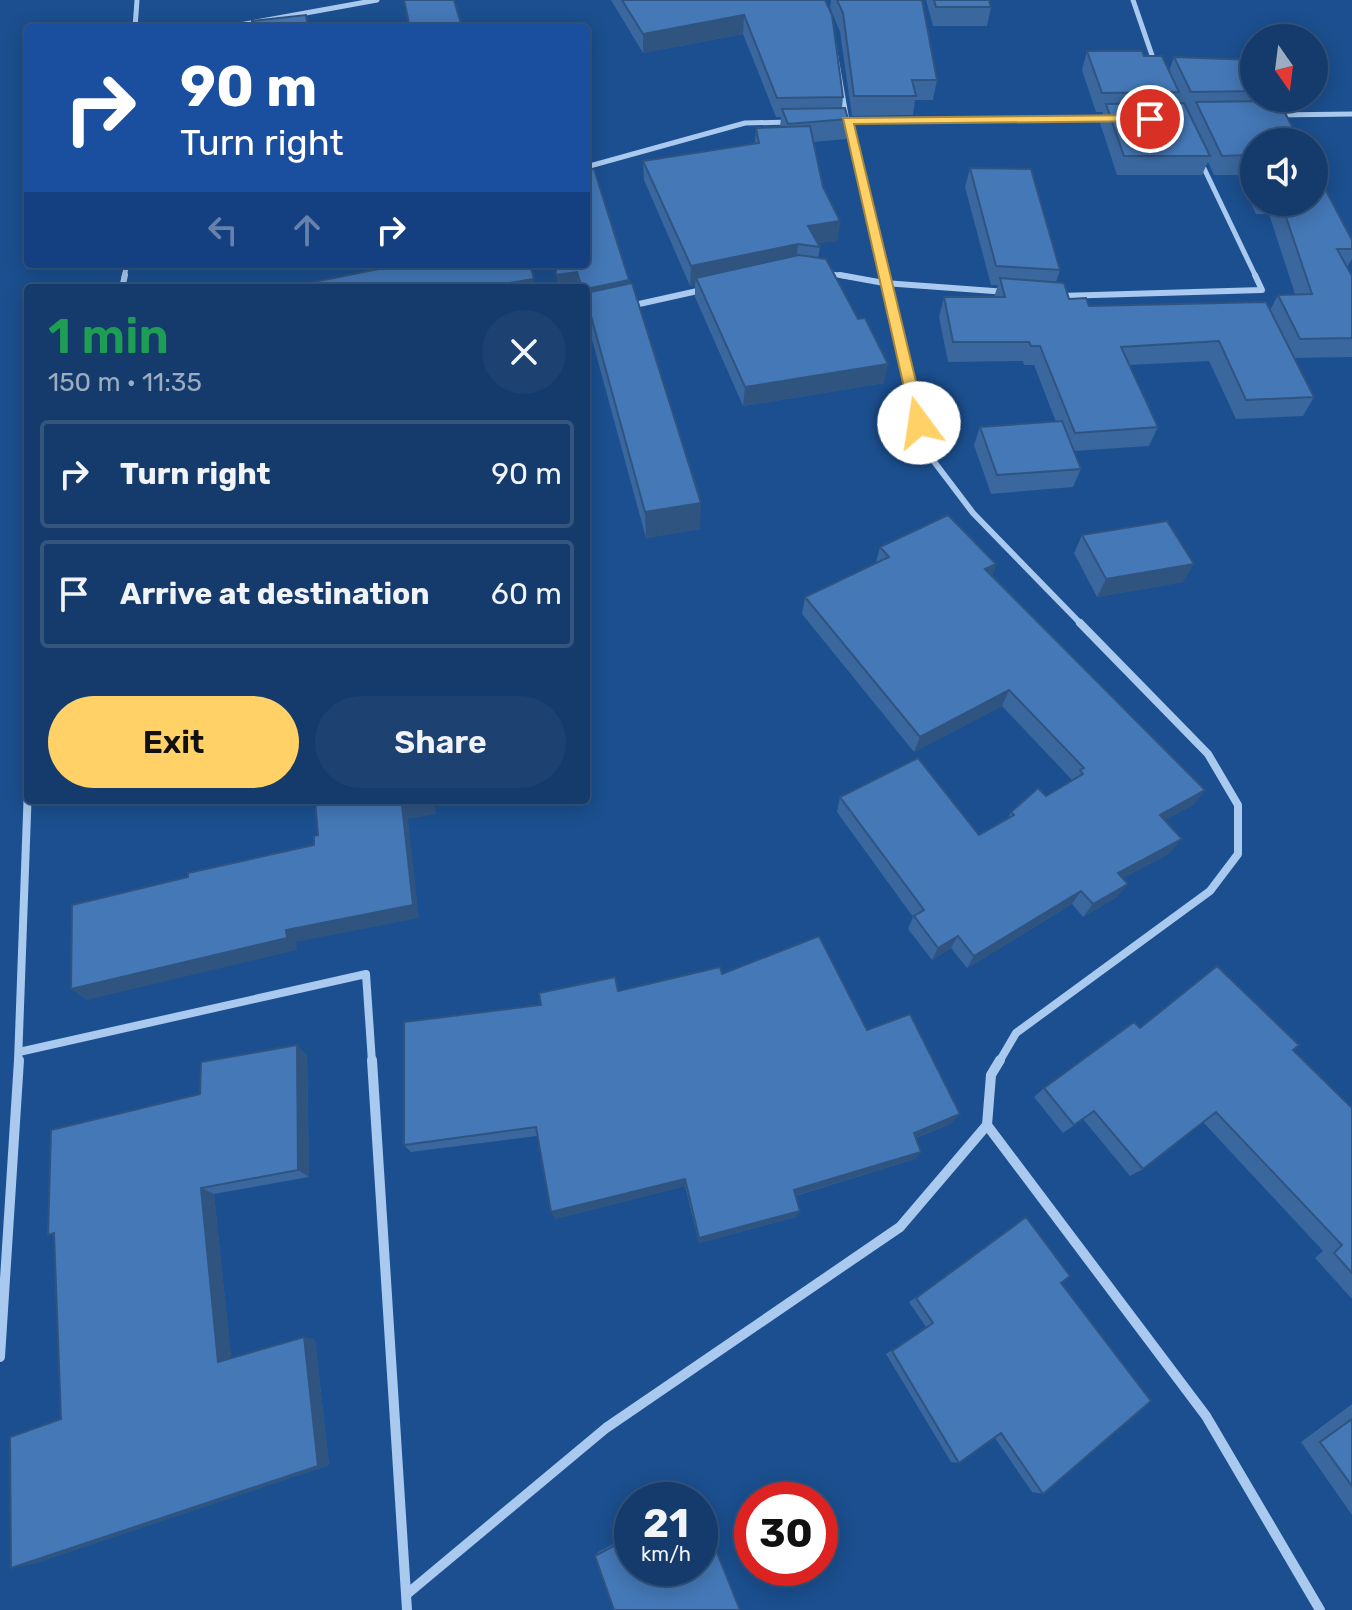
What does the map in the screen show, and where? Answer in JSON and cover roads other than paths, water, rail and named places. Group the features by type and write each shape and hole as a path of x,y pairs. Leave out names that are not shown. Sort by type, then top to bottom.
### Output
{"street":[{"path":"135,24 137,0"},
{"path":"245,24 377,0"},
{"path":"1133,0 1158,71"},
{"path":"407,1594 606,1428 900,1227 987,1125 991,1075 1016,1033 1210,891 1238,854 1238,805 1208,754 973,513 926,451 847,121 835,33 825,11"},
{"path":"1272,115 1352,114"},
{"path":"833,121 1117,119"},
{"path":"590,166 745,123 803,122"},
{"path":"1057,296 1262,290 1194,147"},
{"path":"811,271 884,283 1010,292"},
{"path":"616,309 706,289"},
{"path":"0,1357 19,1052 27,804"},
{"path":"19,1052 366,974 407,1610"},
{"path":"987,1125 1206,1416 1320,1610"}]}
